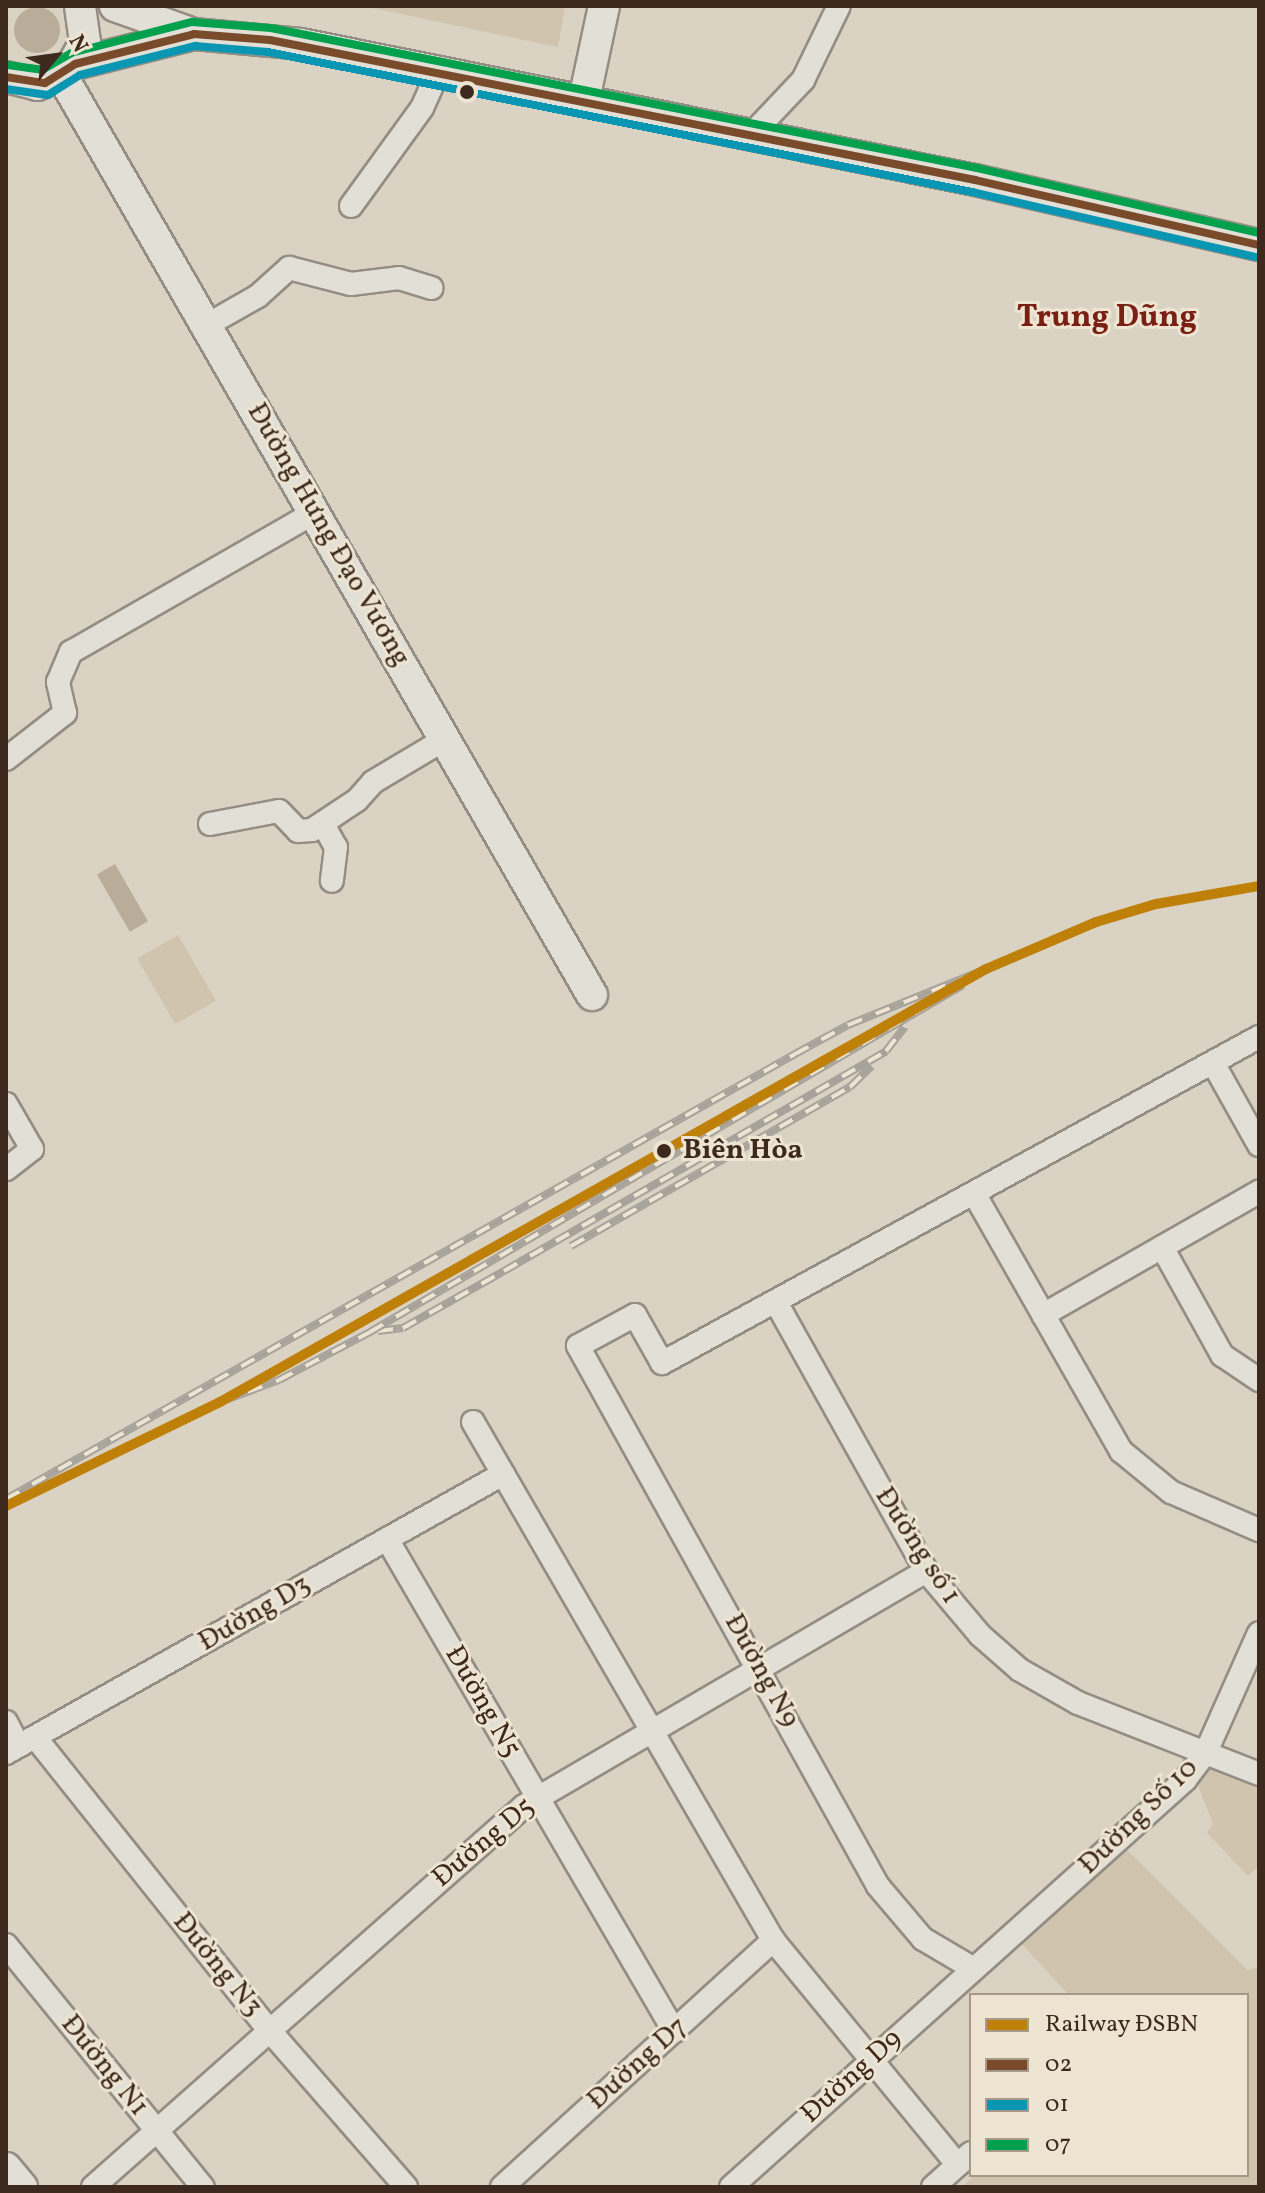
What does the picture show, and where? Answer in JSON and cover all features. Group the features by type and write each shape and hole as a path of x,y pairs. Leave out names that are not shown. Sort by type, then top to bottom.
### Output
{"main road":[{"path":"69,70 86,33 80,6"},
{"path":"115,6 194,34 301,44 439,70 749,137 975,180 1259,245"},
{"path":"584,100 604,6"},
{"path":"6,77 37,85 69,70 194,34"},
{"name":"Đường Hưng Đạo Vương","path":"69,70 207,325 592,995"},
{"path":"6,2168 22,2187"}],"street":[{"path":"749,137 803,80 839,6"},
{"path":"351,206 422,108 439,70"},
{"path":"207,325 258,296 289,268 351,284 399,278 431,288"},
{"path":"6,759 65,713 58,682 71,652 315,512"},
{"path":"210,824 265,811 279,811 303,833 323,824 373,782 445,739"},
{"path":"323,824 336,847 332,881"},
{"path":"777,1304 1259,1037"},
{"path":"1213,1063 1259,1145"},
{"path":"6,1104 32,1149 6,1169"},
{"path":"1043,1315 1259,1192"},
{"path":"975,1195 1129,1460 1171,1492 1259,1530"},
{"path":"1162,1247 1222,1355 1259,1380"},
{"name":"Đường N9","path":"777,1304 662,1363 635,1315 578,1346 759,1666 878,1886 923,1939 974,1969"},
{"name":"Đường số 1","path":"777,1304 926,1571 980,1635 1020,1670 1078,1703 1259,1774"},
{"path":"473,1422 773,1940 870,2060 964,2159 933,2187"},
{"name":"Đường D3","path":"20,1746 503,1474"},
{"name":"Đường N5","path":"387,1539 674,2031"},
{"name":"Đường D5","path":"93,2187 537,1797 649,1729 926,1571"},
{"name":"Đường Số 10","path":"974,1969 1161,1802 1206,1752 1259,1633"},
{"name":"Đường N3","path":"6,1722 20,1746 406,2187"},
{"name":"Đường D7","path":"502,2187 773,1940"},
{"name":"Đường N1","path":"6,1945 203,2187"},
{"name":"Đường D9","path":"731,2187 974,1969"}],"shaded area":[{"path":"363,6 565,6 558,47"},
{"path":"37,7 53,14 60,30 53,46 37,53 21,46 14,30 21,14"},
{"path":"115,864 148,921 130,932 97,874"},
{"path":"178,935 216,1001 175,1024 137,958"},
{"path":"1208,1760 1259,1781 1259,1866 1248,1876 1207,1833 1213,1824 1195,1778"},
{"path":"1125,1848 1247,1970 1259,1967 1259,2187 962,2187 973,2177 1249,2177 1249,1993 1067,1993 1019,1941"}],"railway":[{"path":"6,1499 848,1025 986,969"},
{"path":"220,1402 279,1380 370,1332 963,985"},
{"path":"378,1331 403,1328 886,1051 905,1027"},
{"path":"571,1246 850,1087 872,1066"}],"rail line":[{"name":"ĐSBN","path":"6,1506 220,1402 986,969 1096,922 1156,904 1259,886"}],"transit line":[{"name":"07","path":"8,65 42,70 71,53 192,22 271,28 977,168 1259,233"},
{"name":"02","path":"6,77 45,83 75,64 194,34 270,40 975,180 1259,245"},
{"name":"01","path":"6,89 48,95 80,75 195,46 268,52 972,192 1256,257"}],"place":[{"name":"Biên Hòa","path":"664,1151"}],"district":[{"name":"Trung Dũng","path":"1107,318"}]}
